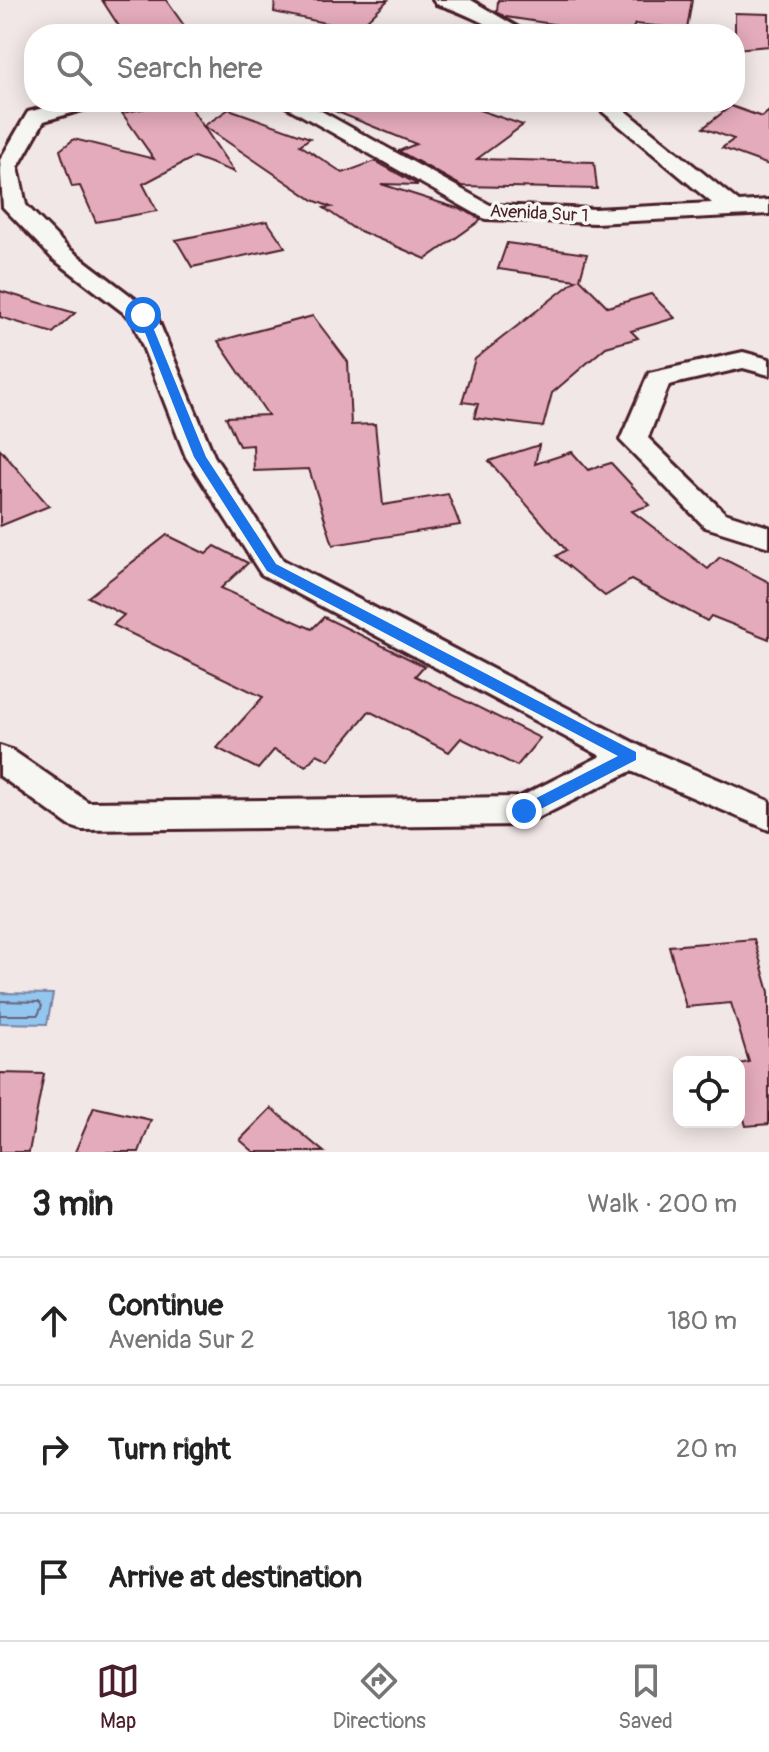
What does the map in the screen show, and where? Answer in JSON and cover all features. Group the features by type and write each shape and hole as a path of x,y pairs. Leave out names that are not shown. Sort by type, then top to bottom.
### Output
{"street":[{"path":"443,0 464,4 501,24"},
{"path":"54,112 36,117 7,167 15,207 60,253 143,315 200,457 272,567 630,756 769,816"},
{"name":"Avenida Sur 1","path":"307,112 485,212 595,216 769,207"},
{"path":"614,112 731,207"},
{"path":"769,367 743,360 658,379 634,440 715,520 769,537"},
{"path":"0,759 82,816 524,811 630,756"}],"water":[{"path":"0,993 53,994 47,1024 0,1023"}],"building":[{"path":"102,0 166,0 183,24 118,24"},
{"path":"275,0 388,0 363,24 329,24 274,12"},
{"path":"498,0 692,0 688,24 552,24 506,17 497,12"},
{"path":"735,13 769,14 769,46 745,48 745,24 735,24"},
{"path":"745,111 762,117 769,111 769,165 722,148 734,139 703,128 723,112"},
{"path":"194,112 234,172 194,157 143,184 157,211 96,222 80,186 72,187 60,150 74,139 154,159 122,113"},
{"path":"225,112 237,112 310,138 300,145 343,173 375,161 418,185 381,184 466,211 481,220 426,259 353,228 324,208 331,207 313,200 204,126"},
{"path":"338,112 485,112 523,125 477,159 594,162 597,189 462,186 399,151 416,144"},
{"path":"267,221 285,247 192,267 176,240"},
{"path":"507,243 587,254 580,279 608,307 651,294 675,318 631,331 638,338 606,347 552,393 543,427 474,418 478,404 462,402 475,359 576,280 498,269"},
{"path":"0,291 75,313 53,333 0,317"},
{"path":"313,316 348,362 351,425 375,424 383,505 448,494 460,525 333,545 309,469 254,471 253,445 239,446 226,417 268,415 218,341"},
{"path":"539,445 535,464 572,452 588,470 611,463 650,505 632,511 708,569 720,557 769,582 769,639 711,616 707,621 631,580 605,596 556,556 566,550 489,461"},
{"path":"0,449 49,506 0,526"},
{"path":"167,535 206,554 215,546 248,563 221,588 312,629 324,617 424,666 415,676 540,738 517,766 461,738 449,752 369,711 329,760 317,754 306,766 274,750 258,769 217,748 263,697 113,625 124,615 88,597"},
{"path":"754,939 769,992 769,1124 746,1126 745,1063 749,1062 731,1003 686,1007 669,946"},
{"path":"0,1073 44,1074 29,1152 0,1152"},
{"path":"94,1107 151,1120 139,1152 75,1152"},
{"path":"271,1108 324,1152 254,1152 240,1140"}],"route":[{"path":"143,315 200,457 272,567 630,756 524,811"}]}
